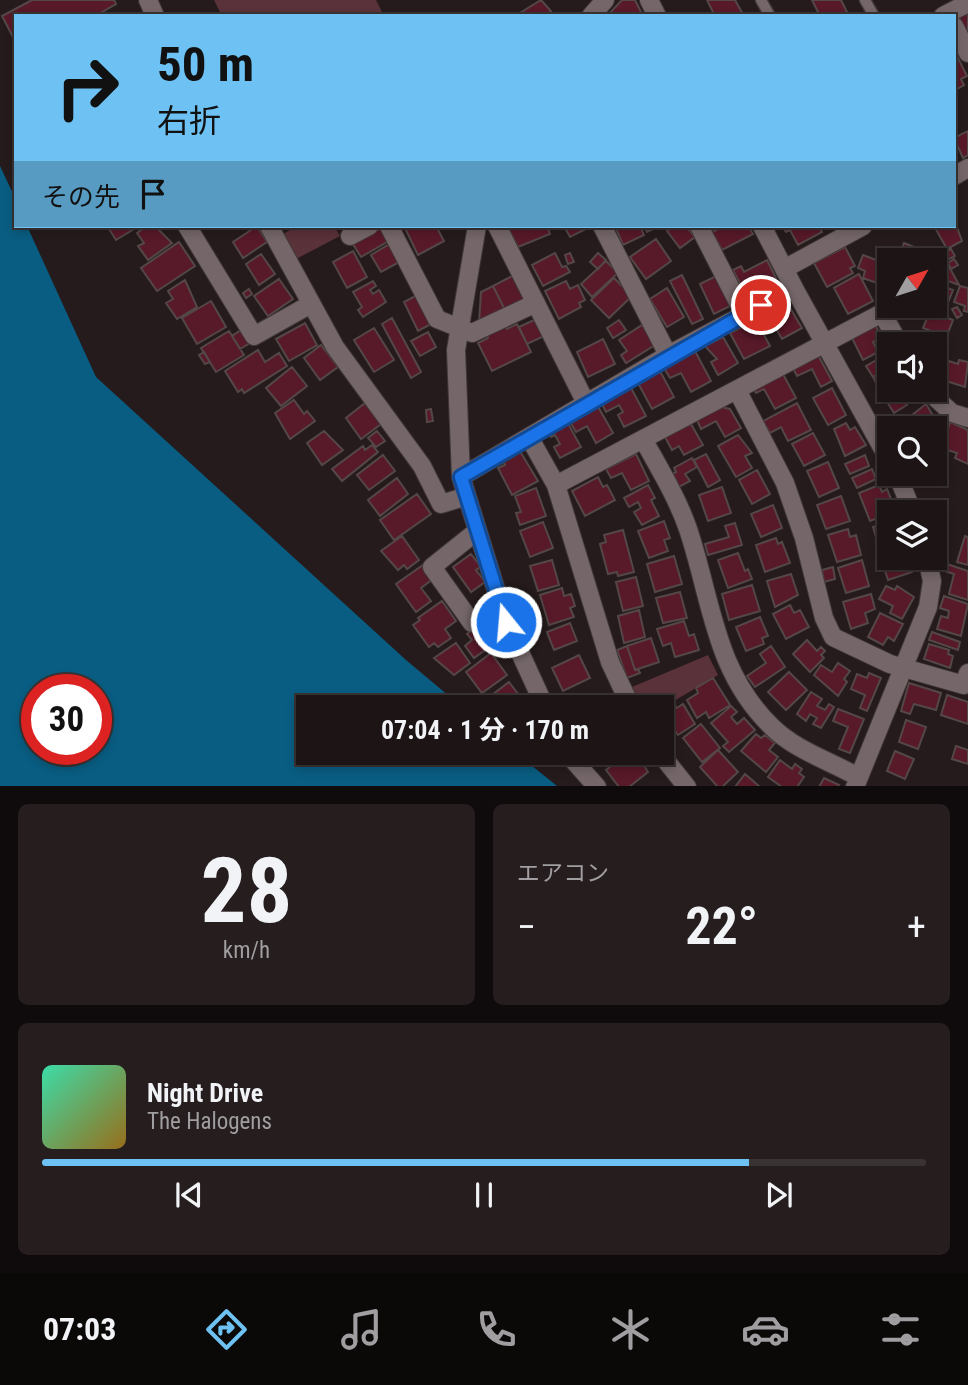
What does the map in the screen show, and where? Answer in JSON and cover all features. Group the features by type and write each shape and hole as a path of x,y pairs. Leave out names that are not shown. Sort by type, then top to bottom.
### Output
{"street":[{"path":"589,11 605,0"},
{"path":"953,14 968,3"},
{"path":"956,32 968,53"},
{"path":"188,228 254,336 311,304"},
{"path":"270,228 335,347 422,466 441,504 467,496"},
{"path":"350,236 365,228"},
{"path":"390,228 437,319 459,331 471,333 536,303"},
{"path":"477,228 456,350 461,477 500,604 540,695"},
{"path":"498,228 586,403"},
{"path":"604,228 668,355"},
{"path":"700,228 744,314"},
{"path":"763,228 877,438"},
{"path":"784,269 859,228"},
{"path":"461,477 668,355 794,288"},
{"path":"556,485 882,313 893,332"},
{"path":"737,390 785,483 804,538 824,618 833,636 844,644 904,669 964,685 968,673"},
{"path":"940,402 952,413 968,418"},
{"path":"529,437 556,485 610,662 625,695"},
{"path":"643,439 677,501 688,530 722,656 735,681 771,726 792,743 857,782 928,607 932,581 930,570"},
{"path":"477,531 432,567 472,623 500,604"},
{"path":"578,765 597,786"},
{"path":"670,765 687,786"}],"shaded area":[{"path":"214,0 376,0 383,14 221,14"},
{"path":"294,228 335,228 340,236 296,259 283,234"},
{"path":"708,655 718,675 674,701 674,695 635,695 632,687"}],"water":[{"path":"0,166 14,196 14,228 28,228 96,377 448,695 296,695 296,765 531,765 557,786 0,786"}],"building":[{"path":"32,0 114,0 116,4 98,14 14,14 14,39 2,16"},
{"path":"541,0 551,11 547,14 518,14"},
{"path":"622,0 635,0 642,14 609,14"},
{"path":"707,0 735,0 743,14 714,14"},
{"path":"812,0 841,0 848,14 819,14"},
{"path":"968,13 968,34 959,17"},
{"path":"956,54 967,76 961,79 964,85 957,89"},
{"path":"968,131 968,155 963,158 956,142 956,137"},
{"path":"956,224 962,241 947,249 935,228 956,228"},
{"path":"108,228 136,228 116,240"},
{"path":"144,228 157,228 172,243 148,260 138,246 144,243 137,233"},
{"path":"258,228 267,242 243,258 233,242"},
{"path":"381,228 386,228 394,238 361,257 353,244"},
{"path":"405,228 437,228 444,241 418,255"},
{"path":"508,228 548,228 550,234 518,247"},
{"path":"565,228 588,228 570,237"},
{"path":"616,228 641,228 644,235 623,245"},
{"path":"671,228 688,228 695,237 680,248 667,231"},
{"path":"720,228 749,228 753,234 722,250 712,232"},
{"path":"783,228 820,228 822,232 798,245 790,230 786,232"},
{"path":"656,239 671,261 646,279 630,257"},
{"path":"179,242 195,266 157,291 141,268"},
{"path":"393,242 403,260 381,272 371,255"},
{"path":"904,243 917,248 902,248"},
{"path":"845,247 855,266 850,268 853,273 827,287 814,263"},
{"path":"951,249 955,256 947,260 947,252"},
{"path":"353,251 367,277 347,288 333,262"},
{"path":"555,253 562,267 566,266 570,272 543,286 532,265"},
{"path":"570,253 574,262 568,264 565,255"},
{"path":"598,253 606,260 598,269 590,262"},
{"path":"261,254 275,274 259,285 246,264"},
{"path":"863,255 877,260 877,283 863,278 865,271 858,268"},
{"path":"954,259 958,265 951,269 948,263"},
{"path":"767,260 776,278 774,286 755,295 753,292 746,295 733,270 741,266 744,272"},
{"path":"606,261 618,273 592,297 581,284"},
{"path":"947,263 959,285 947,281"},
{"path":"859,274 873,301 848,314 834,288"},
{"path":"514,275 526,299 505,310 493,286"},
{"path":"682,275 703,319 692,324 670,281"},
{"path":"716,276 730,306 714,314 700,284"},
{"path":"614,278 632,296 609,318 591,300"},
{"path":"279,279 293,299 268,316 254,296"},
{"path":"185,280 197,307 177,319 166,303 173,299 168,291"},
{"path":"373,281 376,286 370,290 373,294 379,290 386,302 363,317 358,310 362,307 353,292"},
{"path":"566,281 570,289 578,285 585,300 579,303 581,307 559,319 545,291"},
{"path":"493,286 505,310 479,323 481,292"},
{"path":"960,286 968,288 968,312 964,311 965,306 954,302"},
{"path":"667,288 684,317 667,327 650,299"},
{"path":"947,288 953,290 947,305"},
{"path":"249,289 252,294 246,298 243,293"},
{"path":"421,293 435,322 418,331 404,302"},
{"path":"211,301 226,327 197,344 182,318"},
{"path":"782,304 785,309 789,306 802,328 782,339 767,313"},
{"path":"957,307 962,315 957,318 952,309"},
{"path":"392,318 421,372 411,378 382,324"},
{"path":"927,318 953,320 947,335 947,332 928,332 923,328"},
{"path":"536,319 544,336 527,344 519,327"},
{"path":"619,320 626,330 613,338 607,328"},
{"path":"756,320 770,346 744,359 730,333"},
{"path":"305,323 317,345 289,361 276,339"},
{"path":"517,324 531,352 492,371 478,343 488,338 487,334 505,325 507,329"},
{"path":"875,324 879,332 877,340 873,342 877,353 863,360 851,336"},
{"path":"642,325 655,345 626,363 621,355 627,351 619,340"},
{"path":"244,328 252,342 240,349 232,336"},
{"path":"374,328 394,360 374,372 354,340"},
{"path":"229,331 244,355 216,372 201,348"},
{"path":"428,332 436,347 420,356 411,341"},
{"path":"723,337 738,363 718,375 711,362 717,359 705,346"},
{"path":"603,339 615,364 588,377 577,352"},
{"path":"321,345 338,367 320,380 304,358"},
{"path":"258,350 265,362 279,353 287,366 244,393 242,389 238,392 225,371"},
{"path":"695,351 711,381 691,392 681,373 670,378 664,368"},
{"path":"204,352 210,362 205,364 199,355"},
{"path":"818,355 832,381 821,387 812,369 797,376 793,368"},
{"path":"877,360 877,375 873,377 866,366"},
{"path":"959,360 968,362 965,387 947,381 949,361 958,364"},
{"path":"292,367 307,386 281,406 266,388"},
{"path":"660,371 674,397 652,409 638,383"},
{"path":"783,374 796,398 775,409 764,389 756,393 754,389"},
{"path":"630,386 646,416 624,427 618,415 623,412 619,405 606,412 601,402"},
{"path":"832,388 846,415 828,425 813,398"},
{"path":"294,400 304,414 307,411 315,421 290,439 275,413"},
{"path":"887,402 905,402 907,405 894,413"},
{"path":"365,403 381,424 361,439 346,418"},
{"path":"797,403 811,430 788,441 781,427 770,433 763,421"},
{"path":"926,404 933,416 911,416"},
{"path":"597,405 613,433 596,443 587,426 576,432 569,420"},
{"path":"721,407 730,409 741,428 725,437 716,421 701,429 697,420"},
{"path":"431,409 433,421 427,422 426,410"},
{"path":"566,420 581,447 560,458 554,447 560,444 555,435 551,437 548,431"},
{"path":"950,422 968,430 968,464 955,458 957,453 948,450 947,453"},
{"path":"846,423 850,430 855,427 866,445 845,456 834,429"},
{"path":"691,424 703,445 684,455 679,446 672,450 665,437"},
{"path":"324,431 343,450 322,465 307,443"},
{"path":"377,431 385,441 376,447 368,438"},
{"path":"813,433 825,455 804,466 792,444"},
{"path":"738,435 752,453 745,456 752,468 736,477 718,446"},
{"path":"372,445 378,452 342,481 332,469 363,446 365,450"},
{"path":"518,448 538,481 512,495 498,468 505,465 501,457"},
{"path":"636,454 649,481 631,490 622,473 611,478 606,469"},
{"path":"706,454 720,480 708,487 694,460"},
{"path":"383,455 395,471 369,490 357,475"},
{"path":"865,455 869,466 850,474 845,464"},
{"path":"692,458 697,467 685,474 690,481 679,487 672,474 676,472 674,468"},
{"path":"828,462 839,488 819,497 807,471"},
{"path":"872,469 876,479 857,488 852,478"},
{"path":"757,470 770,494 752,504 739,480"},
{"path":"598,477 603,487 607,485 615,500 585,516 572,491"},
{"path":"397,478 408,494 380,516 368,500"},
{"path":"648,485 655,498 651,500 659,516 642,525 634,512 641,508 638,502 629,507 624,498"},
{"path":"879,486 882,492 887,489 892,500 877,500 877,518 870,521 859,493"},
{"path":"722,487 731,513 708,521 699,495"},
{"path":"536,488 546,516 520,525 516,513 521,512 515,496"},
{"path":"417,494 431,514 394,540 380,520"},
{"path":"841,496 850,521 826,529 817,505"},
{"path":"773,505 782,528 761,537 751,514"},
{"path":"664,521 670,538 664,540 668,551 649,558 638,531"},
{"path":"543,522 553,548 530,557 520,531"},
{"path":"735,523 742,545 708,555 705,544 729,537 725,526"},
{"path":"848,529 850,537 856,535 861,555 837,562 828,535"},
{"path":"623,530 634,572 618,576 617,572 608,574 600,544 606,542 604,535"},
{"path":"402,536 419,560 407,569 404,565 398,570 381,551"},
{"path":"965,536 968,537 968,565 957,562"},
{"path":"776,538 778,544 782,542 790,563 765,572 756,545"},
{"path":"738,553 745,571 748,569 752,579 728,588 718,560"},
{"path":"471,554 481,567 476,570 485,582 471,592 453,567"},
{"path":"674,556 682,584 655,592 647,564"},
{"path":"552,560 559,585 538,591 530,566"},
{"path":"862,560 869,586 846,593 838,568"},
{"path":"947,564 968,571 968,600 949,594 954,574 945,571"},
{"path":"423,565 433,579 421,588 431,601 416,612 396,584"},
{"path":"833,567 835,579 824,582 822,570"},
{"path":"885,570 911,570 912,572 888,580"},
{"path":"791,574 798,595 775,607 767,581"},
{"path":"636,577 643,606 623,611 616,582"},
{"path":"752,585 760,611 729,620 722,594"},
{"path":"886,586 895,590 897,586 914,597 902,619 890,613 893,606 879,599"},
{"path":"562,588 564,596 571,594 575,606 570,608 574,617 549,625 540,595"},
{"path":"680,592 687,618 663,623 656,598"},
{"path":"871,594 875,609 865,613 868,623 851,629 843,602"},
{"path":"944,596 968,604 961,636 937,629 941,616 948,618 949,611 940,608"},
{"path":"442,601 456,621 445,629 451,638 438,647 434,643 429,647 413,625 420,620 418,618"},
{"path":"790,605 794,613 800,610 809,627 786,639 773,614"},
{"path":"639,610 645,637 624,643 618,616"},
{"path":"880,613 903,624 894,641 888,637 883,645 868,637"},
{"path":"760,617 768,636 762,638 764,644 746,651 736,627"},
{"path":"684,621 689,636 694,634 699,650 675,657 671,643 663,646 657,629"},
{"path":"570,623 577,641 554,650 547,632"},
{"path":"479,625 487,635 493,631 499,640 474,658 465,646 472,640 467,634"},
{"path":"932,632 960,642 958,650 929,640"},
{"path":"651,638 659,662 635,670 627,646"},
{"path":"807,640 817,651 821,647 825,651 821,655 824,658 810,672 793,654"},
{"path":"456,643 470,663 454,675 434,658"},
{"path":"929,644 949,650 948,654 953,656 950,668 924,659"},
{"path":"627,646 635,670 638,669 640,673 627,678 617,650"},
{"path":"771,646 785,667 755,687 747,676 766,663 760,654"},
{"path":"491,653 507,675 482,693 466,672"},
{"path":"579,655 590,678 563,691 552,668"},
{"path":"838,663 850,671 838,696 814,675 821,665 832,672"},
{"path":"789,672 807,690 786,710 768,692"},
{"path":"869,673 881,678 867,711 860,708 865,695 851,689 857,674 867,678"},
{"path":"713,678 730,705 709,718 706,712 697,718 687,700 698,693 696,688"},
{"path":"509,682 519,695 492,695"},
{"path":"909,683 941,693 936,710 914,704 910,714 901,711"},
{"path":"811,692 822,699 817,706 825,710 829,704 834,707 821,728 813,724 817,718 810,714 806,721 797,714"},
{"path":"947,695 968,702 968,724 941,715"},
{"path":"674,704 677,708 683,704 695,724 678,735 675,731"},
{"path":"731,706 737,712 731,717 737,724 744,718 755,730 729,752 723,746 728,742 711,723"},
{"path":"838,709 864,719 850,753 839,749 848,727 833,721"},
{"path":"906,720 926,727 918,749 899,742"},
{"path":"701,724 720,748 702,762 683,738"},
{"path":"756,734 761,738 765,735 775,743 769,750 778,757 766,772 741,751"},
{"path":"956,746 968,750 968,764 952,759"},
{"path":"718,750 738,772 723,786 717,786 700,767"},
{"path":"895,751 914,759 905,779 887,771"},
{"path":"780,760 792,769 795,764 802,769 799,773 804,777 798,786 781,786 768,777"},
{"path":"612,765 644,765 648,772 630,786 618,786 606,770"},
{"path":"745,774 759,786 736,786"},
{"path":"824,778 839,785 838,786 820,786"}],"route":[{"path":"506,622 461,477 668,355 761,305"}]}
